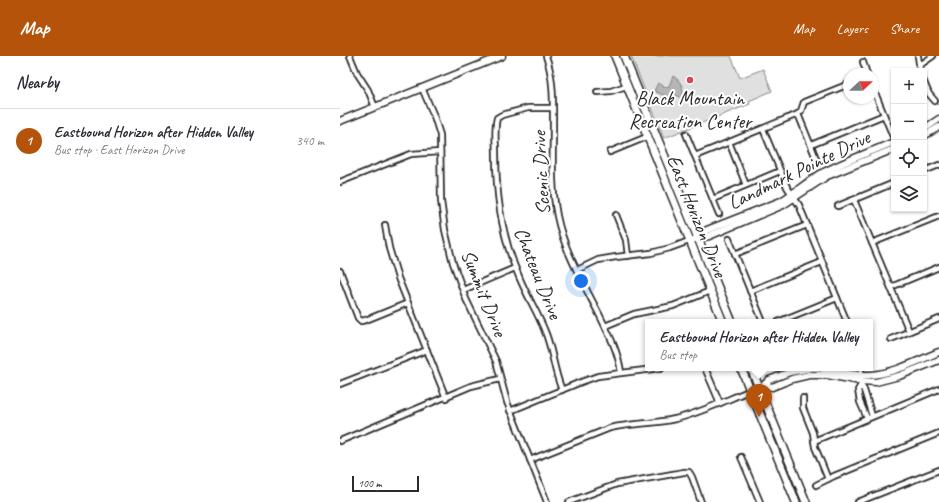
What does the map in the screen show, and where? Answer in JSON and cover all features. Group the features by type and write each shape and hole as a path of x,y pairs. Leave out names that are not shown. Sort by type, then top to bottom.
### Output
{"main road":[{"name":"East Horizon Drive","path":"615,56 722,319"},
{"name":"East Horizon Drive","path":"624,56 731,319"},
{"path":"743,371 796,502"},
{"path":"753,371 761,386 806,502"},
{"path":"788,483 796,490 801,502"}],"street":[{"path":"340,121 502,56"},
{"name":"Scenic Drive","path":"546,56 552,78 552,174 555,203 564,239 577,270 617,351 621,372"},
{"path":"918,56 920,65 933,56"},
{"path":"353,57 357,73 368,90 375,107"},
{"path":"862,62 865,68"},
{"path":"597,92 611,91 626,86"},
{"path":"695,156 798,114 804,102 843,86"},
{"name":"Summit Drive","path":"422,88 440,135 440,190 443,218 450,250 463,290 493,353 510,411 547,502"},
{"path":"927,89 929,94 935,100"},
{"path":"879,103 894,140"},
{"name":"Chateau Drive","path":"553,108 528,108 502,115 497,118 495,125 497,134 496,173 498,204 506,243 515,268 546,334 562,390"},
{"path":"798,114 818,164"},
{"path":"811,145 884,115"},
{"path":"927,128 938,123"},
{"path":"927,133 938,123"},
{"path":"763,129 787,187 807,225 846,319"},
{"path":"610,152 647,136 656,134"},
{"path":"686,134 719,214"},
{"path":"729,142 746,185"},
{"name":"Landmark Pointe Drive","path":"689,241 715,233 783,205 822,173 891,142"},
{"name":"Landmark Pointe Drive","path":"793,196 822,179 891,150"},
{"path":"340,182 411,154 440,152"},
{"path":"927,170 939,165"},
{"path":"712,199 780,171"},
{"path":"838,206 891,184"},
{"path":"854,200 909,332"},
{"path":"616,215 626,240 628,256"},
{"path":"872,243 939,216"},
{"path":"385,225 393,263 446,398"},
{"path":"735,254 807,225"},
{"path":"729,239 762,319"},
{"path":"577,270 598,260 616,256 651,253 689,241"},
{"path":"750,291 822,262"},
{"path":"891,287 939,267"},
{"path":"463,290 515,268"},
{"path":"340,271 358,318 361,320 366,320 408,303"},
{"path":"605,326 634,314 673,306 710,291"},
{"path":"785,319 837,298"},
{"path":"891,339 939,319"},
{"path":"340,384 427,350"},
{"path":"761,386 772,387 792,379 809,375 861,377 875,375 889,372 939,352"},
{"path":"829,371 861,377 876,382 890,379 939,360"},
{"path":"510,411 589,379 621,372 645,371"},
{"path":"706,371 720,403"},
{"path":"530,460 610,428 657,423 676,419 761,386 769,380 796,371"},
{"path":"861,377 858,390 859,397 869,417"},
{"path":"340,440 446,398 476,384 500,379"},
{"path":"814,441 939,389"},
{"path":"803,398 803,408 828,479"},
{"path":"816,485 939,433"},
{"path":"741,457 760,502"},
{"path":"858,502 939,470"},
{"path":"569,502 617,484 689,472 702,502"}],"shaded area":[{"name":"Black Mountain Recreation Center","path":"631,56 731,56 740,78 763,69 772,91 749,101 750,104 664,138"},
{"path":"673,76 682,86 682,98 672,93 670,98 654,91 658,83 666,87 669,86"}],"place":[{"name":"Black Mountain Recreation Center","path":"690,80"},
{"name":"Eastbound Horizon after Hidden Valley","path":"759,417"}]}
